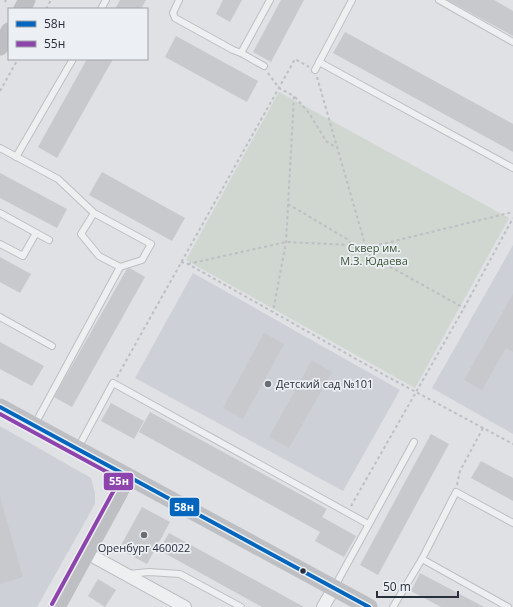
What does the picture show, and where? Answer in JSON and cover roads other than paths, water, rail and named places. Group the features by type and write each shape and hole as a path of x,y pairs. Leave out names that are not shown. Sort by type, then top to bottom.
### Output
{"street":[{"path":"0,47 8,33"},
{"path":"0,407 369,607"},
{"path":"57,607 128,477"},
{"path":"87,552 185,607"},
{"path":"323,607 334,588"}],"lane":[{"path":"179,0 173,13 175,18 264,66"},
{"path":"241,53 270,0"},
{"path":"315,70 352,0"},
{"path":"439,0 513,42"},
{"path":"16,157 72,60"},
{"path":"319,62 513,168"},
{"path":"0,148 58,179 94,213 151,244 142,260 120,267 34,426"},
{"path":"0,213 49,240"},
{"path":"94,213 81,234 99,256 120,267"},
{"path":"0,244 23,256 36,233"},
{"path":"0,317 52,346"},
{"path":"78,450 113,383 368,524"},
{"path":"334,588 414,442"},
{"path":"394,607 422,559 456,492 513,523"},
{"path":"422,559 508,607"},
{"path":"126,575 149,572 180,574 241,607"}],"place":[{"name":"Детский сад №101","path":"268,384"},
{"name":"Оренбург 460022","path":"144,535"}],"park label":[{"name":"Сквер им. М.З. Юдаева","path":"374,254"}]}
